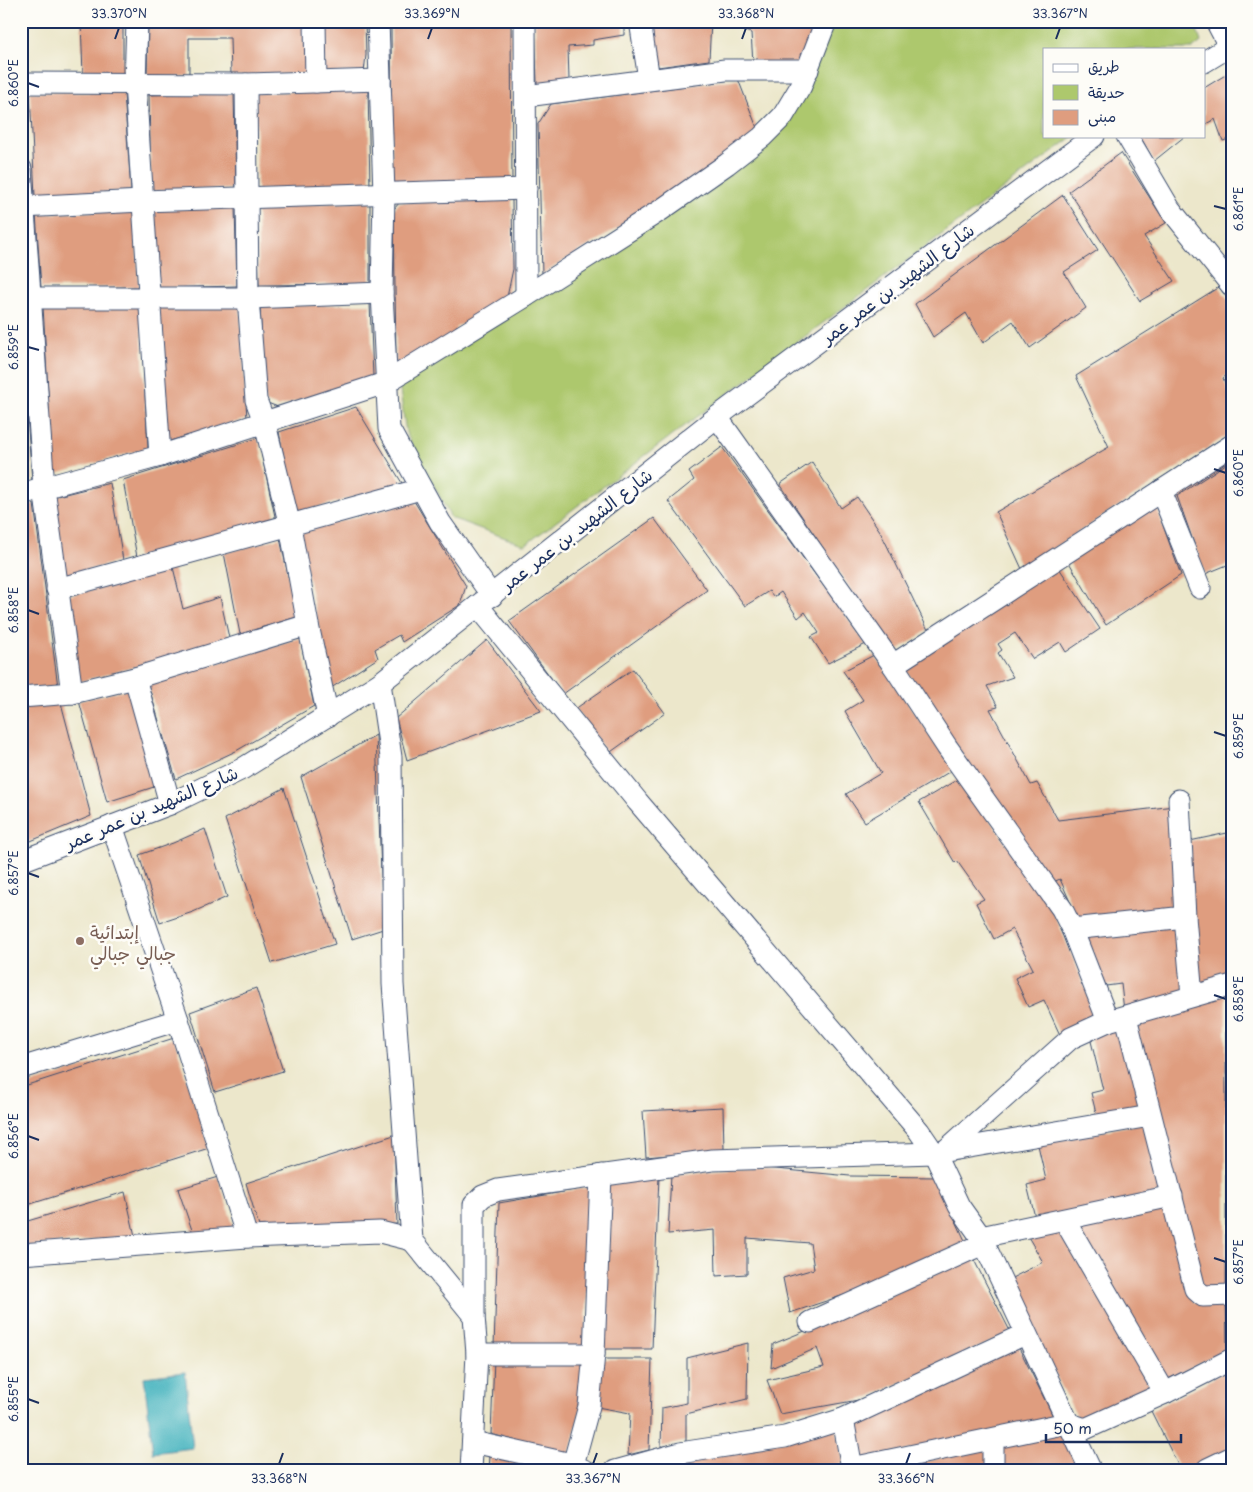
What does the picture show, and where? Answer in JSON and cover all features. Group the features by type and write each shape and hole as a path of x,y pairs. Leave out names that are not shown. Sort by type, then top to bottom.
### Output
{"main road":[{"path":"1209,1471 1232,1460"}],"street":[{"path":"137,21 135,84 160,456"},
{"path":"315,21 316,82"},
{"path":"378,21 384,193 382,293 385,383 389,429 485,601 638,802 919,1131 940,1152 960,1206 982,1241 1067,1424 1091,1471"},
{"path":"525,21 526,296"},
{"path":"640,21 649,79"},
{"path":"21,494 160,456 265,424 385,383 526,296 675,200 762,137 783,116 808,70 826,21"},
{"path":"1206,61 1231,45 1216,21"},
{"path":"526,96 725,70 808,70"},
{"path":"21,83 246,84 380,80"},
{"path":"246,84 248,298 256,400 265,424 290,526 308,625 328,716"},
{"name":"شارع الشهيد بن عمر عمر","path":"21,861 170,804 242,769 380,683 717,417 1091,138"},
{"path":"1128,138 1170,209 1232,286"},
{"path":"21,169 26,298 44,488 72,693"},
{"path":"22,207 142,201 526,189"},
{"path":"26,298 248,298 382,293"},
{"path":"717,417 893,665 947,748 1062,909 1117,1019 1150,1116 1195,1289 1203,1296 1232,1296"},
{"path":"893,665 1232,445"},
{"path":"57,589 421,489"},
{"path":"1161,491 1200,588"},
{"path":"21,697 72,693 135,678 308,625"},
{"path":"135,678 170,804"},
{"path":"380,683 391,757 393,984 412,1240 474,1316"},
{"path":"1179,800 1185,917 1192,996"},
{"path":"112,826 178,1020 246,1236"},
{"path":"1072,929 1185,917"},
{"path":"940,1152 1064,1043 1117,1019 1232,985"},
{"path":"21,1068 178,1020"},
{"path":"471,1471 477,1354 474,1316 474,1205 483,1196 498,1190 712,1160 940,1152 1150,1116"},
{"path":"473,1442 580,1468 590,1406 594,1354 601,1175"},
{"path":"810,1322 982,1241 1172,1196"},
{"path":"1065,1221 1165,1393"},
{"path":"21,1254 246,1236 380,1232 412,1240"},
{"path":"615,1471 680,1453 785,1437 844,1419 1025,1334"},
{"path":"477,1354 594,1354"},
{"path":"844,1419 852,1468 1067,1424 1085,1429 1165,1393 1232,1359"},
{"path":"993,1471 994,1440"}],"green space":[{"path":"835,21 1194,21 1201,42 1193,48 1043,48 1043,138 1071,138 525,545 451,518 406,433 399,383 749,154"}],"water":[{"path":"185,1372 193,1448 153,1453 144,1377"}],"building":[{"path":"81,21 123,21 123,76 83,75"},
{"path":"148,21 306,21 307,74 231,75 230,38 189,38 189,76 147,77"},
{"path":"323,21 365,21 366,55 364,72 324,73"},
{"path":"391,21 511,21 512,181 392,185"},
{"path":"535,21 624,21 624,35 593,40 593,45 568,47 569,80 537,84"},
{"path":"649,21 711,21 709,60 658,67"},
{"path":"744,21 818,21 802,64 753,63 751,33 744,31"},
{"path":"1232,71 1232,138 1223,141 1215,119 1206,124 1206,87"},
{"path":"738,79 759,133 697,180 542,274 538,124 551,104"},
{"path":"368,89 370,187 257,190 256,93"},
{"path":"30,92 124,93 131,191 35,196"},
{"path":"234,93 236,189 151,191 149,95"},
{"path":"1141,138 1183,138 1154,161"},
{"path":"1121,153 1166,223 1144,236 1174,281 1140,301 1069,191"},
{"path":"1063,195 1098,250 1064,272 1086,308 1030,348 1013,321 983,343 966,313 933,337 915,304"},
{"path":"512,199 513,269 507,297 472,322 456,326 455,336 396,364 394,209 400,202"},
{"path":"370,201 370,284 259,285 257,207"},
{"path":"235,207 237,286 158,288 154,209"},
{"path":"135,210 139,287 41,288 36,214"},
{"path":"1219,287 1232,305 1232,371 1223,378 1232,400 1232,432 1022,569 996,512 1109,447 1076,376"},
{"path":"370,304 373,377 278,407 265,402 260,306"},
{"path":"140,305 148,448 53,475 43,307"},
{"path":"158,306 240,306 247,419 166,442"},
{"path":"21,340 32,480 21,483"},
{"path":"356,407 402,483 295,514 279,432"},
{"path":"258,438 276,521 137,557 123,480"},
{"path":"722,447 866,644 828,663 811,637 819,633 805,612 798,618 781,592 774,597 769,591 745,606 668,501 694,480 689,472"},
{"path":"1232,460 1232,563 1205,574 1177,496"},
{"path":"812,462 841,508 857,497 880,531 928,630 894,653 780,484"},
{"path":"110,483 123,560 64,577 53,497"},
{"path":"414,501 466,586 460,605 402,642 399,635 375,649 378,658 331,688 299,533"},
{"path":"1154,501 1181,575 1106,625 1067,559"},
{"path":"34,504 58,687 21,689 21,507"},
{"path":"654,518 707,590 563,694 509,621"},
{"path":"280,538 297,617 240,634 224,553"},
{"path":"1057,565 1100,629 1066,652 1060,642 1033,659 1015,633 998,644 1002,650 998,653 1013,677 987,686 998,707 990,709 1031,785 1037,783 1058,820 1174,806 1181,912 1079,922 1060,879 1049,884 903,666"},
{"path":"173,567 183,609 220,597 229,638 153,662 78,682 68,596"},
{"path":"300,638 314,706 236,751 176,779 148,684"},
{"path":"487,640 541,711 407,760 396,718"},
{"path":"874,655 954,769 865,822 846,794 881,773 845,711 863,700 843,671"},
{"path":"633,669 665,713 608,754 575,709"},
{"path":"128,689 157,786 107,802 79,701"},
{"path":"61,703 91,816 21,845 21,705"},
{"path":"376,735 383,929 352,939 301,777"},
{"path":"960,778 1051,906 1098,1018 1060,1035 1044,1000 1028,1007 1015,978 1033,969 1012,929 994,939 976,903 984,899 957,861 955,863 919,802"},
{"path":"284,788 335,944 272,963 225,819"},
{"path":"205,829 227,897 193,912 160,923 139,855"},
{"path":"1232,832 1232,877 1229,878 1232,888 1232,977 1195,989 1185,842"},
{"path":"1181,922 1186,992 1124,1011 1121,984 1106,986 1083,932"},
{"path":"256,988 283,1071 215,1092 190,1012"},
{"path":"1226,994 1226,1289 1203,1290 1131,1022"},
{"path":"1121,1025 1143,1111 1098,1121 1091,1093 1103,1090 1089,1033"},
{"path":"174,1038 209,1148 21,1207 21,1087"},
{"path":"723,1107 724,1150 646,1157 643,1111"},
{"path":"1146,1122 1164,1192 1036,1221 1027,1185 1046,1180 1038,1145"},
{"path":"394,1135 397,1224 260,1230 246,1183"},
{"path":"754,1167 850,1176 936,1177 967,1245 880,1283 790,1313 783,1278 814,1269 810,1243 747,1238 747,1274 716,1276 715,1230 668,1234 671,1174"},
{"path":"659,1176 652,1349 601,1349 607,1185"},
{"path":"218,1177 235,1231 193,1233 178,1189"},
{"path":"592,1187 585,1348 494,1347 499,1203"},
{"path":"125,1192 135,1236 21,1247 21,1223"},
{"path":"1167,1202 1194,1303 1226,1300 1227,1350 1164,1381 1073,1224"},
{"path":"1062,1227 1155,1386 1080,1423 1008,1280 1043,1262 1027,1235"},
{"path":"972,1256 1011,1333 864,1399 780,1414 767,1380 824,1367 817,1348 771,1368 773,1344 859,1309"},
{"path":"748,1343 747,1399 686,1414 686,1441 661,1447 662,1408 687,1403 687,1358"},
{"path":"1017,1344 1055,1420 857,1461 850,1427"},
{"path":"494,1359 585,1361 582,1406 569,1455 491,1434"},
{"path":"600,1359 652,1359 649,1450 628,1455 630,1413 597,1407"},
{"path":"1227,1371 1227,1454 1192,1471 1181,1471 1151,1411"},
{"path":"836,1428 844,1463 805,1471 651,1471"},
{"path":"1060,1430 1080,1471 1000,1471 1001,1443"},
{"path":"988,1446 988,1471 888,1471"},
{"path":"490,1455 548,1470 548,1471 489,1471"}],"place":[{"name":"إبتدائية جبالي جبالي","path":"80,941"}]}
